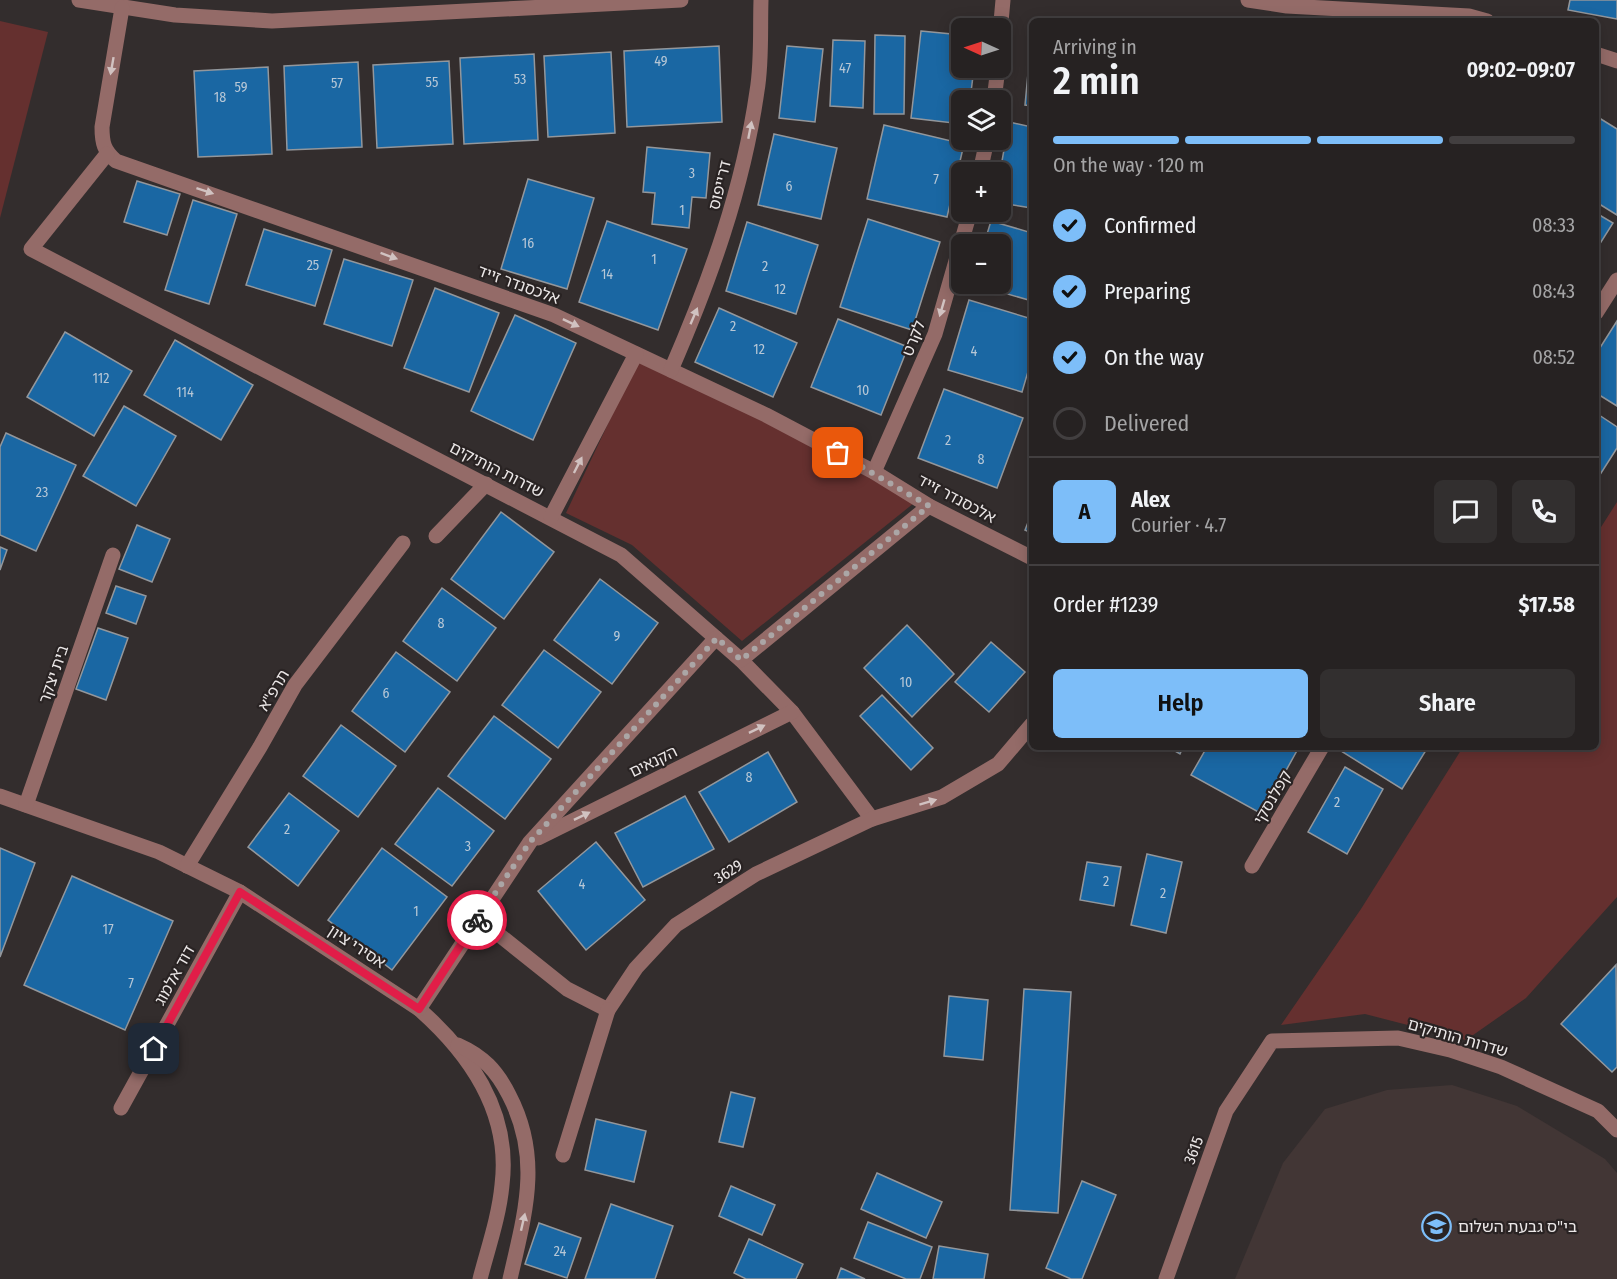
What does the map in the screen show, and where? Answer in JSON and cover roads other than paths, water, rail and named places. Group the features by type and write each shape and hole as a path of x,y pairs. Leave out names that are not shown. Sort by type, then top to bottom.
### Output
{"street":[{"path":"79,0 185,16 272,21 681,0"},
{"name":"דרייפוס","path":"671,370 708,284 737,194 758,90 761,0"},
{"path":"1001,18 1003,0"},
{"path":"1248,0 1287,6 1476,18"},
{"path":"107,154 102,140 102,127 122,8"},
{"path":"1599,55 1617,61"},
{"name":"אלכסנדר זייד","path":"107,154 128,166 275,215 554,315 766,415 874,472 929,506 1029,556"},
{"name":"שדרות הותיקים","path":"107,154 31,249 621,555 741,660 792,712 872,819"},
{"name":"לקרט","path":"874,472 935,334 967,222"},
{"path":"1599,308 1617,279"},
{"path":"551,517 636,354"},
{"path":"436,536 486,484"},
{"path":"741,660 929,506"},
{"name":"תרפ\"א","path":"187,866 295,685 403,543"},
{"name":"בית יצקר","path":"26,805 113,555"},
{"name":"הקנאים","path":"419,1009 530,842 717,638"},
{"name":"הקנאים","path":"530,842 792,712"},
{"name":"3629","path":"563,1155 608,1010 636,968 676,925 756,874 872,819 942,797 998,764 1029,728"},
{"name":"קפלנסקי","path":"1252,866 1320,750"},
{"name":"אסירי ציון","path":"0,795 159,852 240,892 419,1009 457,1044 484,1087 496,1117 502,1145 503,1183 480,1279"},
{"name":"דוד אלמוג","path":"121,1108 240,892"},
{"path":"478,918 567,989 608,1010"},
{"name":"שדרות הותיקים","path":"1272,1041 1398,1038 1450,1050 1501,1067 1598,1111 1617,1130"},
{"name":"3615","path":"1166,1279 1226,1112 1272,1041"},
{"path":"457,1044 478,1053 499,1076 524,1129 528,1148 528,1191 510,1279"}],"place":[{"name":"בי\"ס גבעת השלום","path":"1437,1226"}]}
